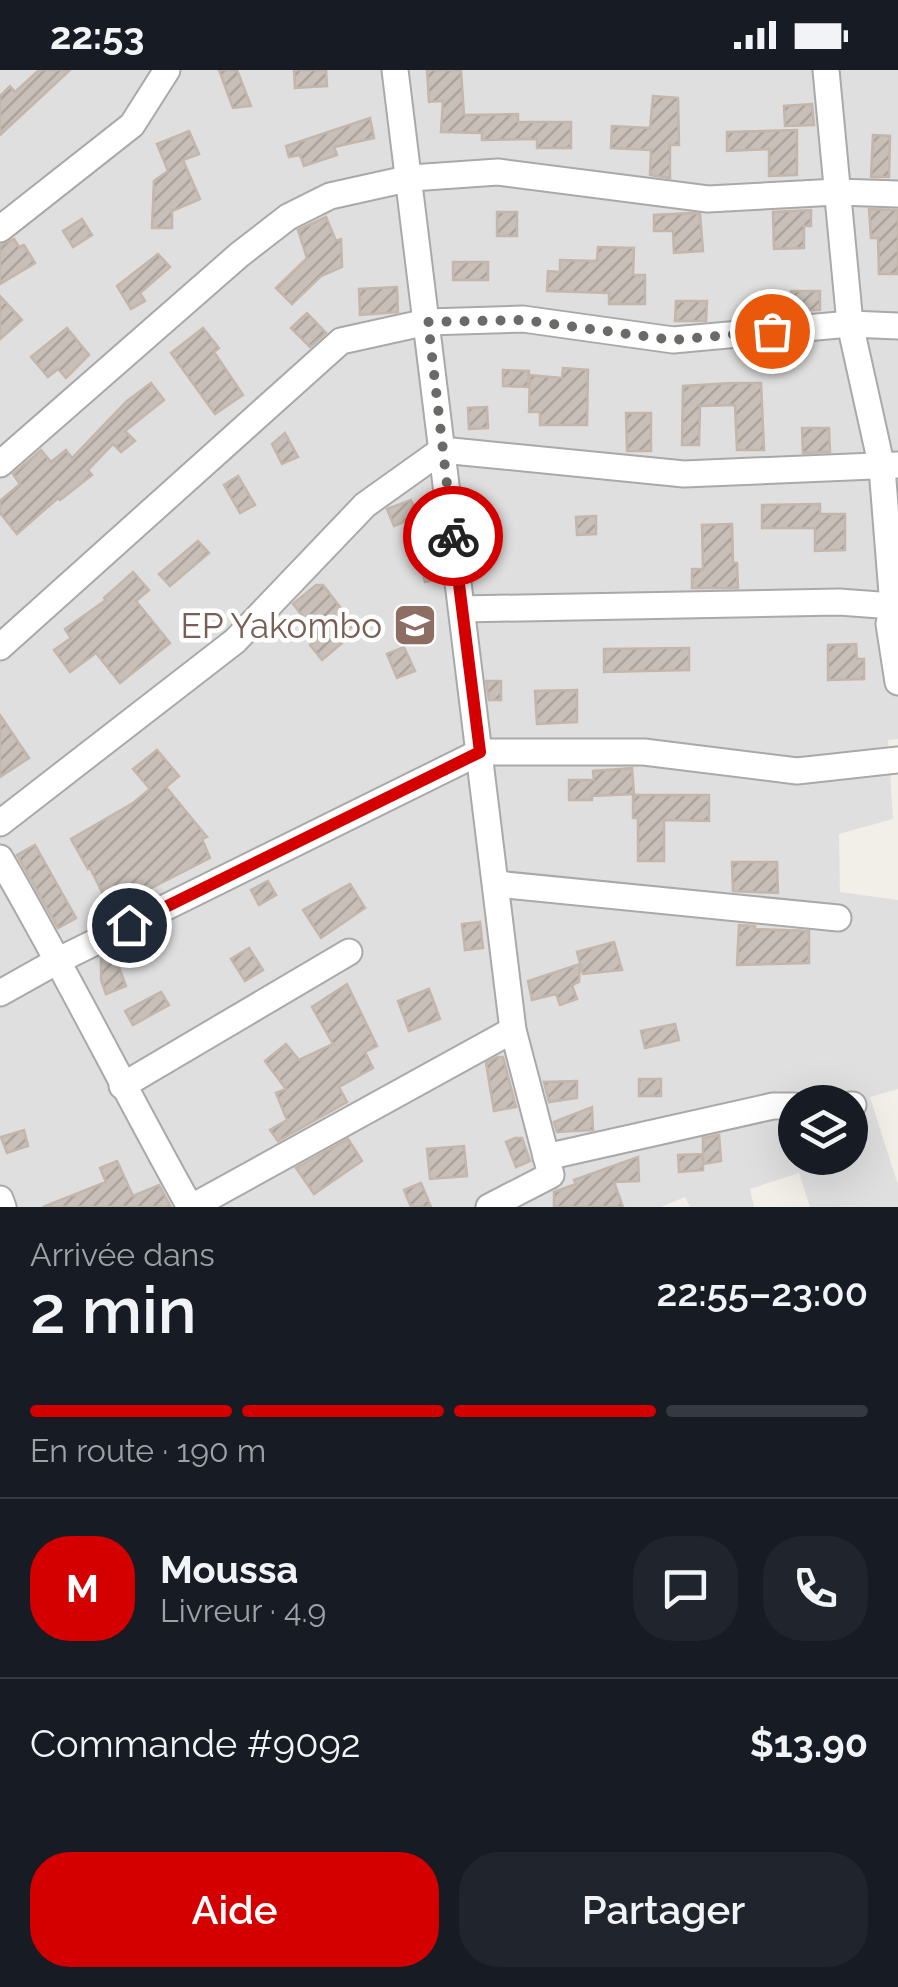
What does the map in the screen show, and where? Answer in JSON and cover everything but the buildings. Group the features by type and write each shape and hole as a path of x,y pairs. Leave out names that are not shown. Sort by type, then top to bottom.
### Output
{"street":[{"path":"0,229 132,124 167,70"},
{"path":"396,70 513,1030 550,1176 489,1207"},
{"path":"826,70 850,324 890,466 898,682"},
{"path":"0,464 239,255 288,217 330,196 411,178 498,172 708,199 838,192 898,194"},
{"path":"0,647 342,341 428,322 523,320 673,340 850,324 898,326"},
{"path":"0,823 236,640 365,505 442,450 684,474 890,466"},
{"path":"462,610 839,602 893,618"},
{"path":"0,993 59,960 480,752 644,752 798,771 898,760"},
{"path":"0,858 191,1207 513,1030"},
{"path":"496,884 838,918"},
{"path":"122,1086 349,952"},
{"path":"546,1157 778,1106"},
{"path":"0,1199 3,1207"}],"shaded area":[{"path":"0,70 898,70 898,739 888,740 893,819 839,834 840,892 898,900 898,1089 870,1097 898,1185 898,1207 810,1207 800,1175 868,1175 868,1085 778,1085 778,1175 793,1175 750,1189 754,1207 690,1207 685,1197 661,1207 0,1207"}],"way so far":[{"path":"453,536 428,322 523,320 673,340 772,331"}],"place":[{"name":"EP Yakombo","path":"415,625"}],"route":[{"path":"129,925 480,752 453,536"}]}
